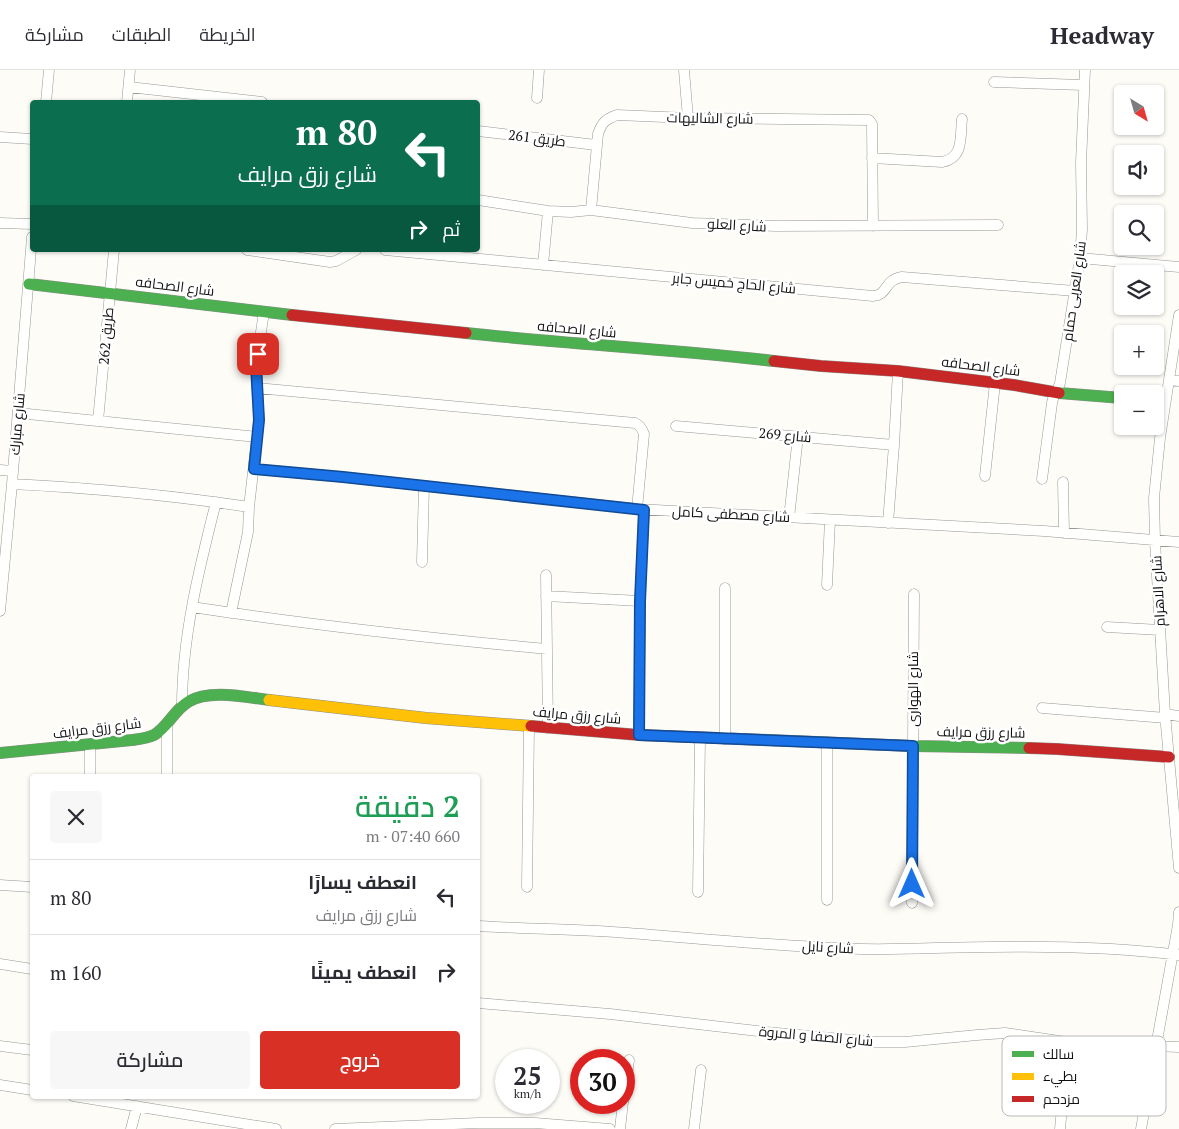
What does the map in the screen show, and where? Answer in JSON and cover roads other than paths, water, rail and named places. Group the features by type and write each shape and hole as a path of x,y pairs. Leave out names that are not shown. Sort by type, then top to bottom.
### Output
{"street":[{"path":"46,100 49,70"},
{"path":"127,100 130,70"},
{"path":"537,98 539,70"},
{"path":"684,70 688,118"},
{"name":"شارع العربى حمام","path":"1042,479 1052,404 1060,383 1080,258 1083,85 1085,70"},
{"path":"994,82 1083,85"},
{"path":"129,87 244,100"},
{"name":"شارع الشاليهات","path":"592,210 598,134 601,125 608,118 617,115 688,118 869,120 872,124 873,226"},
{"path":"872,158 949,161 954,158 960,146 962,119"},
{"name":"طريق 261","path":"480,131 596,145"},
{"path":"0,137 30,139"},
{"name":"شارع العلو","path":"480,200 548,212 592,210 692,222 776,226 998,225"},
{"path":"543,266 548,212"},
{"path":"0,223 30,224"},
{"name":"شارع مبارك","path":"0,611 31,252"},
{"name":"طريق 262","path":"98,421 114,252"},
{"path":"262,252 330,262 336,261 352,252"},
{"name":"شارع الحاج خميس جابر","path":"405,252 872,296 884,292 892,279 902,276 1075,291"},
{"path":"1080,258 1179,268"},
{"name":"شارع الصحافه","path":"29,284 264,312 541,341 707,353 821,366 898,371 1014,385 1056,393 1114,397"},
{"path":"231,613 248,532 259,420 256,365 264,312"},
{"name":"شارع الاهرام","path":"1179,315 1174,380 1166,401 1154,498 1165,716 1179,868"},
{"path":"888,523 898,371"},
{"path":"985,476 995,383"},
{"path":"257,388 635,423 639,425 643,429 644,434 641,509 639,735"},
{"path":"18,413 257,437"},
{"name":"شارع 269","path":"676,426 894,445"},
{"path":"789,518 798,436"},
{"name":"شارع مصطفى كامل","path":"254,469 641,509 1064,533 1179,542"},
{"path":"0,470 13,471"},
{"path":"1063,482 1064,533"},
{"path":"12,484 109,490 249,507"},
{"path":"422,562 424,486"},
{"path":"182,706 182,682 192,607 216,502"},
{"path":"827,584 830,520"},
{"path":"546,576 548,728"},
{"path":"725,588 725,738"},
{"name":"شارع الهوارى","path":"912,903 914,594"},
{"path":"546,596 640,601"},
{"path":"192,607 336,628 547,649"},
{"path":"1107,627 1160,630"},
{"name":"شارع رزق مرايف","path":"0,753 138,739 150,736 160,731 187,701 198,696 225,695 426,718 639,735 913,746 1058,749 1169,757"},
{"path":"1042,708 1179,716"},
{"path":"167,724 167,774"},
{"path":"527,887 529,726"},
{"path":"698,892 700,738"},
{"path":"827,742 827,900"},
{"path":"90,744 90,774"},
{"path":"0,885 30,887"},
{"path":"1158,1036 1176,954 1179,912"},
{"name":"شارع نايل","path":"480,926 627,933 838,948 1093,948 1176,954"},
{"path":"0,964 30,969"},
{"name":"شارع الصفا و المروة","path":"480,1003 610,1014 874,1042 906,1042 977,1034 1005,1033 1030,1036"},
{"path":"0,1046 30,1050"},
{"name":"شارع الصفا و المروة","path":"1166,1049 1179,1047"},
{"path":"694,1129 701,1070"},
{"path":"0,1085 30,1090"},
{"path":"92,1099 137,1106 215,1124 276,1129"},
{"path":"131,1129 137,1106"},
{"path":"620,1129 622,1114"},
{"path":"1060,1129 1061,1116"},
{"path":"1141,1129 1143,1116"},
{"path":"335,1129 421,1127 478,1123 610,1129"}]}
